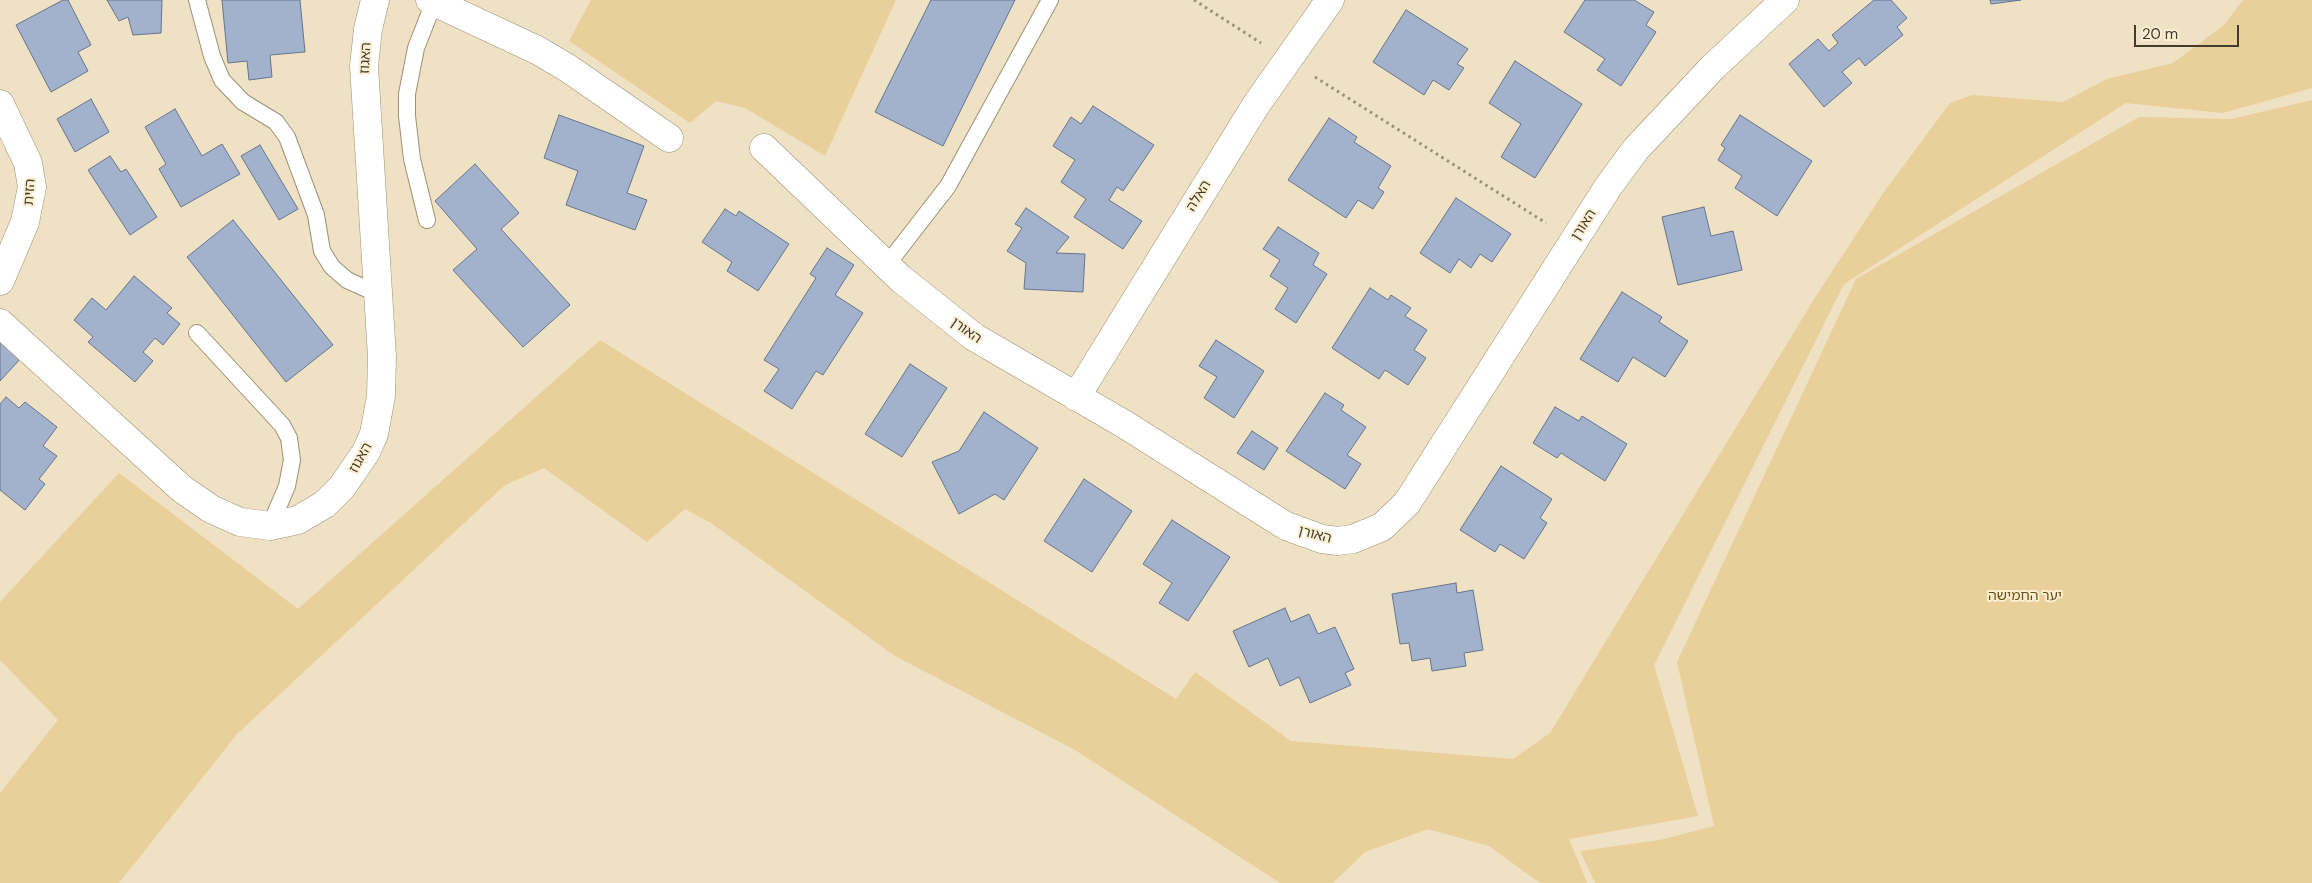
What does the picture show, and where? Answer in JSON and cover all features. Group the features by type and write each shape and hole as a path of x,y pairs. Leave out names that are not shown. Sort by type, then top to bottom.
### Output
{"street":[{"name":"האגוז","path":"0,323 196,500 225,517 240,522 270,526 284,525 312,514 342,487 366,452 374,434 381,396 382,357 364,66 368,29 375,0"},
{"name":"האלה","path":"1076,397 1256,104 1330,0"},
{"name":"האורן","path":"764,148 886,266 925,300 974,337 1076,397 1286,526 1322,539 1338,541 1368,535 1382,527 1407,503 1612,181 1653,130 1713,67 1785,0"},
{"path":"432,1 539,52 569,69 669,138"},
{"name":"הזית","path":"0,104 28,163 32,187 30,204 22,231 0,281"}],"lane":[{"path":"197,0 212,56 222,80 243,102 276,122 287,137 316,215 322,252 332,267 347,280 378,294"},
{"path":"886,266 948,186 1050,0"},
{"path":"427,220 412,159 407,101 416,48 432,1"},
{"path":"196,333 282,425 289,438 292,460 289,477 270,526"}],"path":[{"path":"1194,0 1573,241"}],"green space":[{"path":"591,0 896,0 825,156 745,108 716,101 690,123 569,41"},
{"path":"2243,0 2312,0 2312,88 2223,113 2126,103 1844,284 1654,665 1698,816 1569,839 1587,883 1540,883 1489,846 1428,829 1365,852 1333,883 1280,883 1075,750 895,656 711,523 685,509 647,542 544,468 505,485 237,734 119,883 0,883 0,793 58,720 0,660 0,602 119,473 298,609 600,340 1176,699 1195,672 1291,741 1513,759 1550,733 1816,296 1884,192 1950,103 1972,95 2063,102 2107,79 2173,63 2224,25"},
{"name":"יער החמישה","path":"2312,100 2312,883 1595,883 1580,851 1660,840 1714,826 1677,662 1856,279 2139,117 2231,119"}],"building":[{"path":"63,0 68,0 91,45 78,52 88,71 51,92 16,25"},
{"path":"107,0 162,0 161,33 133,35 128,17 119,21"},
{"path":"222,0 300,0 305,52 270,55 272,77 249,80 247,61 228,63"},
{"path":"931,0 1015,0 943,146 875,112"},
{"path":"1585,0 1634,0 1654,12 1646,25 1656,32 1621,86 1597,70 1605,59 1564,32"},
{"path":"1874,0 1891,0 1907,18 1897,27 1903,35 1865,66 1859,58 1842,72 1852,83 1824,107 1789,64 1818,39 1829,51 1838,43 1832,35"},
{"path":"1990,0 2021,0 1991,4"},
{"path":"1406,10 1468,49 1457,64 1464,68 1449,90 1433,80 1424,95 1373,62"},
{"path":"1515,61 1582,104 1535,178 1501,157 1521,124 1489,103"},
{"path":"91,99 109,132 75,152 57,119"},
{"path":"1093,106 1154,145 1123,191 1117,187 1109,200 1142,221 1123,249 1074,217 1086,199 1061,182 1075,160 1053,146 1071,117 1081,124"},
{"path":"175,109 202,156 222,144 240,174 181,207 159,169 166,164 145,127"},
{"path":"559,115 644,146 627,193 647,200 635,230 566,205 578,171 544,158"},
{"path":"1740,115 1812,161 1777,216 1735,188 1742,176 1718,160 1725,148 1721,145"},
{"path":"1329,118 1357,137 1354,142 1391,166 1378,188 1384,192 1373,209 1358,200 1346,218 1288,180"},
{"path":"260,145 298,209 279,220 241,156"},
{"path":"110,156 121,172 126,169 157,217 130,235 88,170"},
{"path":"475,164 519,213 501,229 570,305 523,347 453,270 477,249 435,201"},
{"path":"1456,198 1511,234 1492,262 1480,254 1471,268 1459,259 1450,273 1420,253"},
{"path":"1704,207 1711,236 1733,231 1742,270 1678,285 1662,217"},
{"path":"1026,208 1069,237 1056,253 1085,254 1083,292 1024,289 1026,263 1007,251 1022,228 1015,224"},
{"path":"725,209 736,216 739,211 789,244 758,291 727,271 732,262 702,242"},
{"path":"233,220 333,345 286,382 187,257"},
{"path":"1278,227 1319,253 1313,265 1327,274 1296,323 1275,309 1288,288 1270,276 1280,260 1263,249"},
{"path":"827,248 854,265 835,295 863,313 823,375 816,371 792,409 764,391 779,369 764,360 816,278 810,274"},
{"path":"134,276 172,308 167,313 180,324 163,345 155,338 143,352 153,361 135,382 88,342 93,337 74,320 92,298 106,310"},
{"path":"1370,288 1388,300 1391,295 1411,308 1405,316 1427,330 1414,350 1426,358 1408,385 1385,370 1379,379 1332,348"},
{"path":"1622,292 1662,317 1659,322 1688,341 1665,377 1633,357 1618,382 1580,359"},
{"path":"3,340 22,357 0,381 0,343"},
{"path":"1216,340 1264,371 1234,418 1204,398 1217,377 1199,366"},
{"path":"910,364 947,388 902,457 865,434"},
{"path":"1325,393 1344,405 1341,410 1366,427 1347,455 1361,464 1345,489 1286,451"},
{"path":"6,397 19,408 25,402 57,427 43,446 57,456 39,479 45,484 25,510 0,490 0,404"},
{"path":"1555,407 1579,421 1582,416 1627,444 1605,481 1561,453 1557,458 1533,443"},
{"path":"984,412 1038,448 1004,500 995,494 959,514 932,462 959,451"},
{"path":"1252,431 1278,448 1264,470 1237,453"},
{"path":"1501,466 1552,499 1540,518 1547,523 1524,559 1500,544 1495,552 1460,530"},
{"path":"1084,479 1132,511 1092,572 1044,541"},
{"path":"1172,520 1230,557 1188,621 1159,603 1172,583 1143,564"},
{"path":"1456,583 1457,593 1473,590 1483,650 1464,653 1466,666 1432,671 1430,658 1412,661 1409,643 1400,644 1392,594"},
{"path":"1285,608 1291,622 1309,614 1318,634 1335,627 1354,669 1345,673 1351,685 1310,703 1299,677 1280,686 1268,658 1249,667 1233,631"}]}
